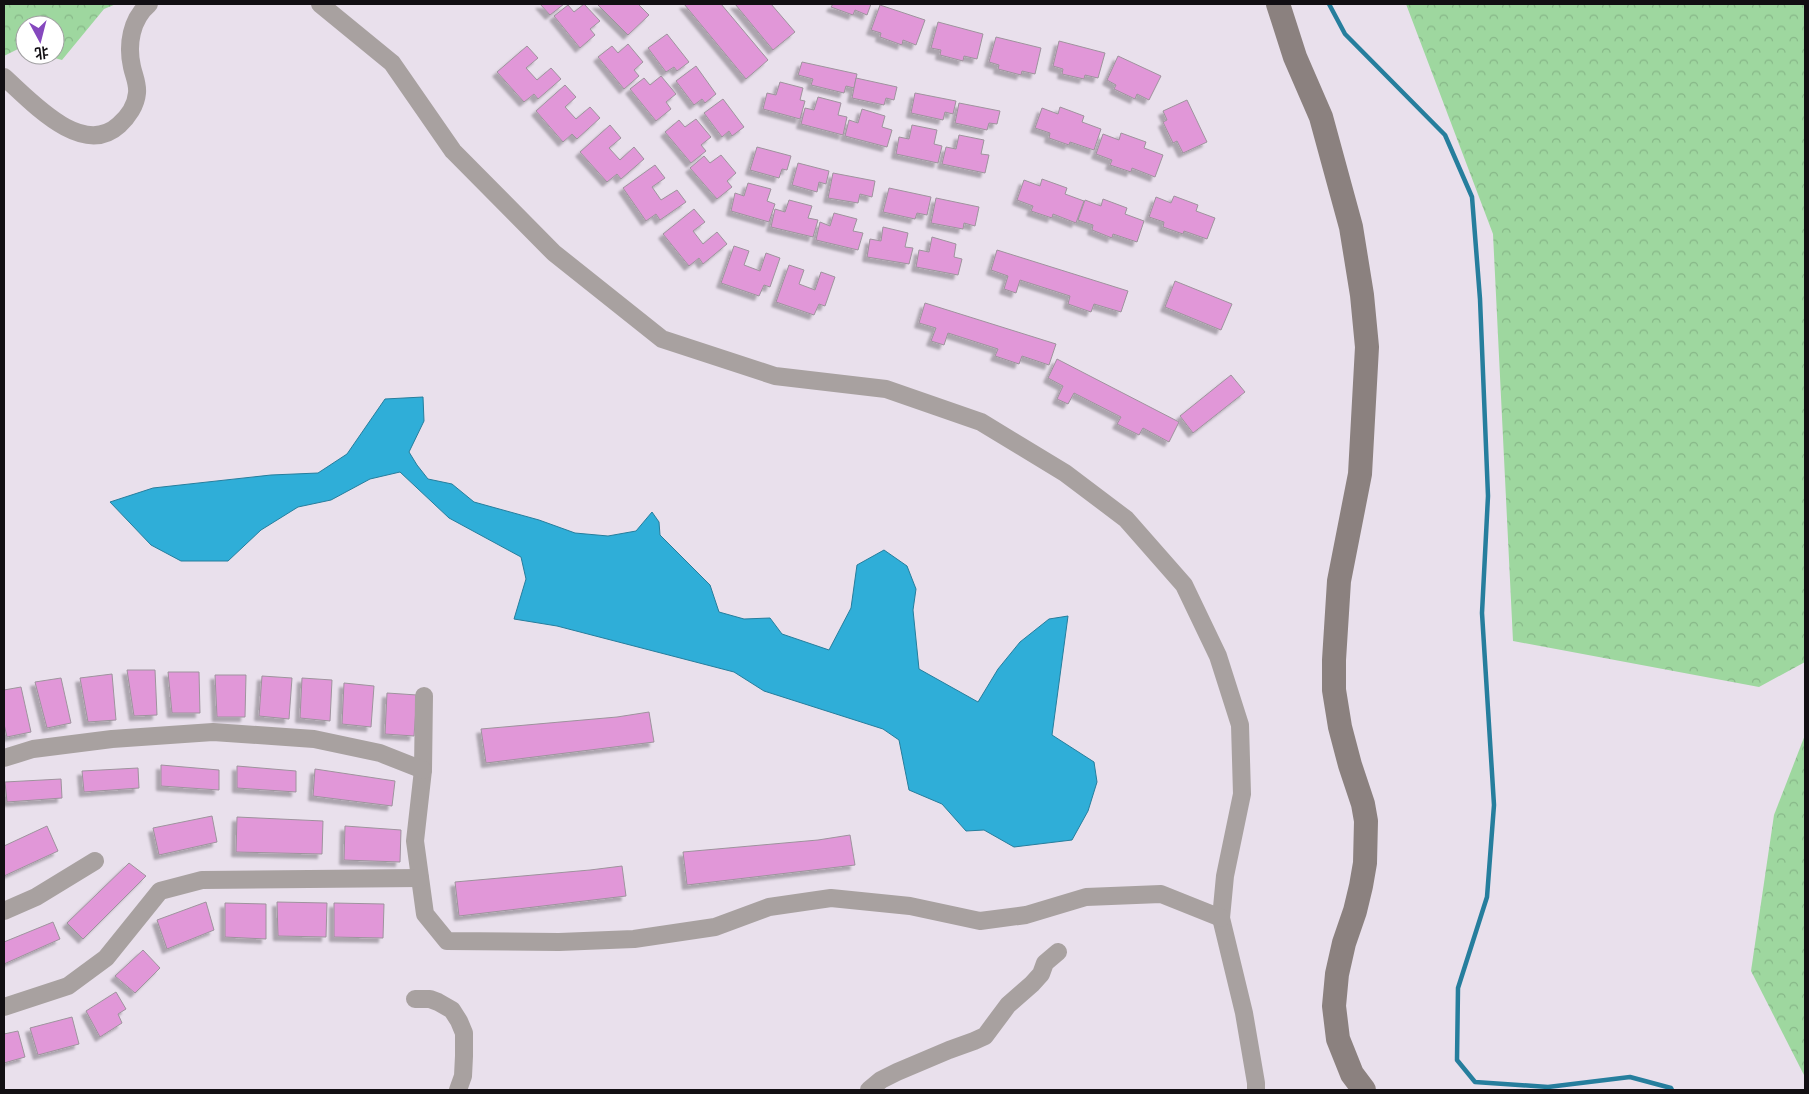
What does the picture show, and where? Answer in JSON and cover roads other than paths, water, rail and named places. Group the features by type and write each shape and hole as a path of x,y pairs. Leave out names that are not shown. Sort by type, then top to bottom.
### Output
{"street":[{"path":"4,77 62,127 77,133 93,135 114,130 128,115 137,94 132,65 131,34 136,19 149,4"},
{"path":"320,4 392,63 453,151 554,252 662,339 775,376 886,389 981,422 1065,473 1126,519 1184,585 1218,656 1240,725 1242,794 1225,876 1221,918 1244,1013 1256,1090"},
{"path":"1278,4 1295,57 1321,117 1334,171 1351,227 1362,296 1367,347 1360,474 1339,581 1334,660 1334,690 1340,727 1363,804 1366,821 1361,886 1356,911 1344,943 1337,974 1334,1006 1338,1039 1352,1074 1364,1090"},
{"path":"424,696 422,770 415,841 425,914 447,941 559,942 634,939 715,927 770,907 831,898 910,906 980,921 1026,915 1086,897 1161,894 1221,918"},
{"path":"4,758 32,749 112,739 213,732 314,740 380,753 422,770"},
{"path":"4,911 36,897 94,861"},
{"path":"4,1007 68,986 76,981 106,958 160,891 202,880 420,878"},
{"path":"869,1090 881,1080 897,1072 985,1036 1008,1006 1032,984 1041,974 1046,963 1058,952"},
{"path":"415,999 430,999 438,1002 452,1010 459,1021 464,1033 464,1056 463,1076 458,1090"}],"water":[{"path":"423,397 424,421 409,452 428,479 452,484 474,502 539,520 575,533 608,536 636,531 652,512 659,522 660,535 710,585 719,612 744,619 770,618 782,634 829,650 851,608 857,565 884,550 907,566 916,589 913,610 919,669 978,702 998,669 1020,642 1049,619 1068,616 1052,735 1094,762 1097,782 1088,811 1072,840 1014,847 984,830 966,831 942,804 909,790 899,740 883,729 764,691 734,672 557,626 514,619 526,579 521,557 449,518 400,472 370,479 331,500 298,507 261,530 228,561 181,561 151,545 110,502 153,488 271,475 318,473 347,454 385,399"}],"waterway":[{"path":"1329,4 1345,34 1445,135 1472,197 1480,299 1488,496 1482,613 1494,805 1487,897 1458,988 1457,1060 1475,1082 1548,1087 1630,1077 1671,1088 1672,1090"}]}
